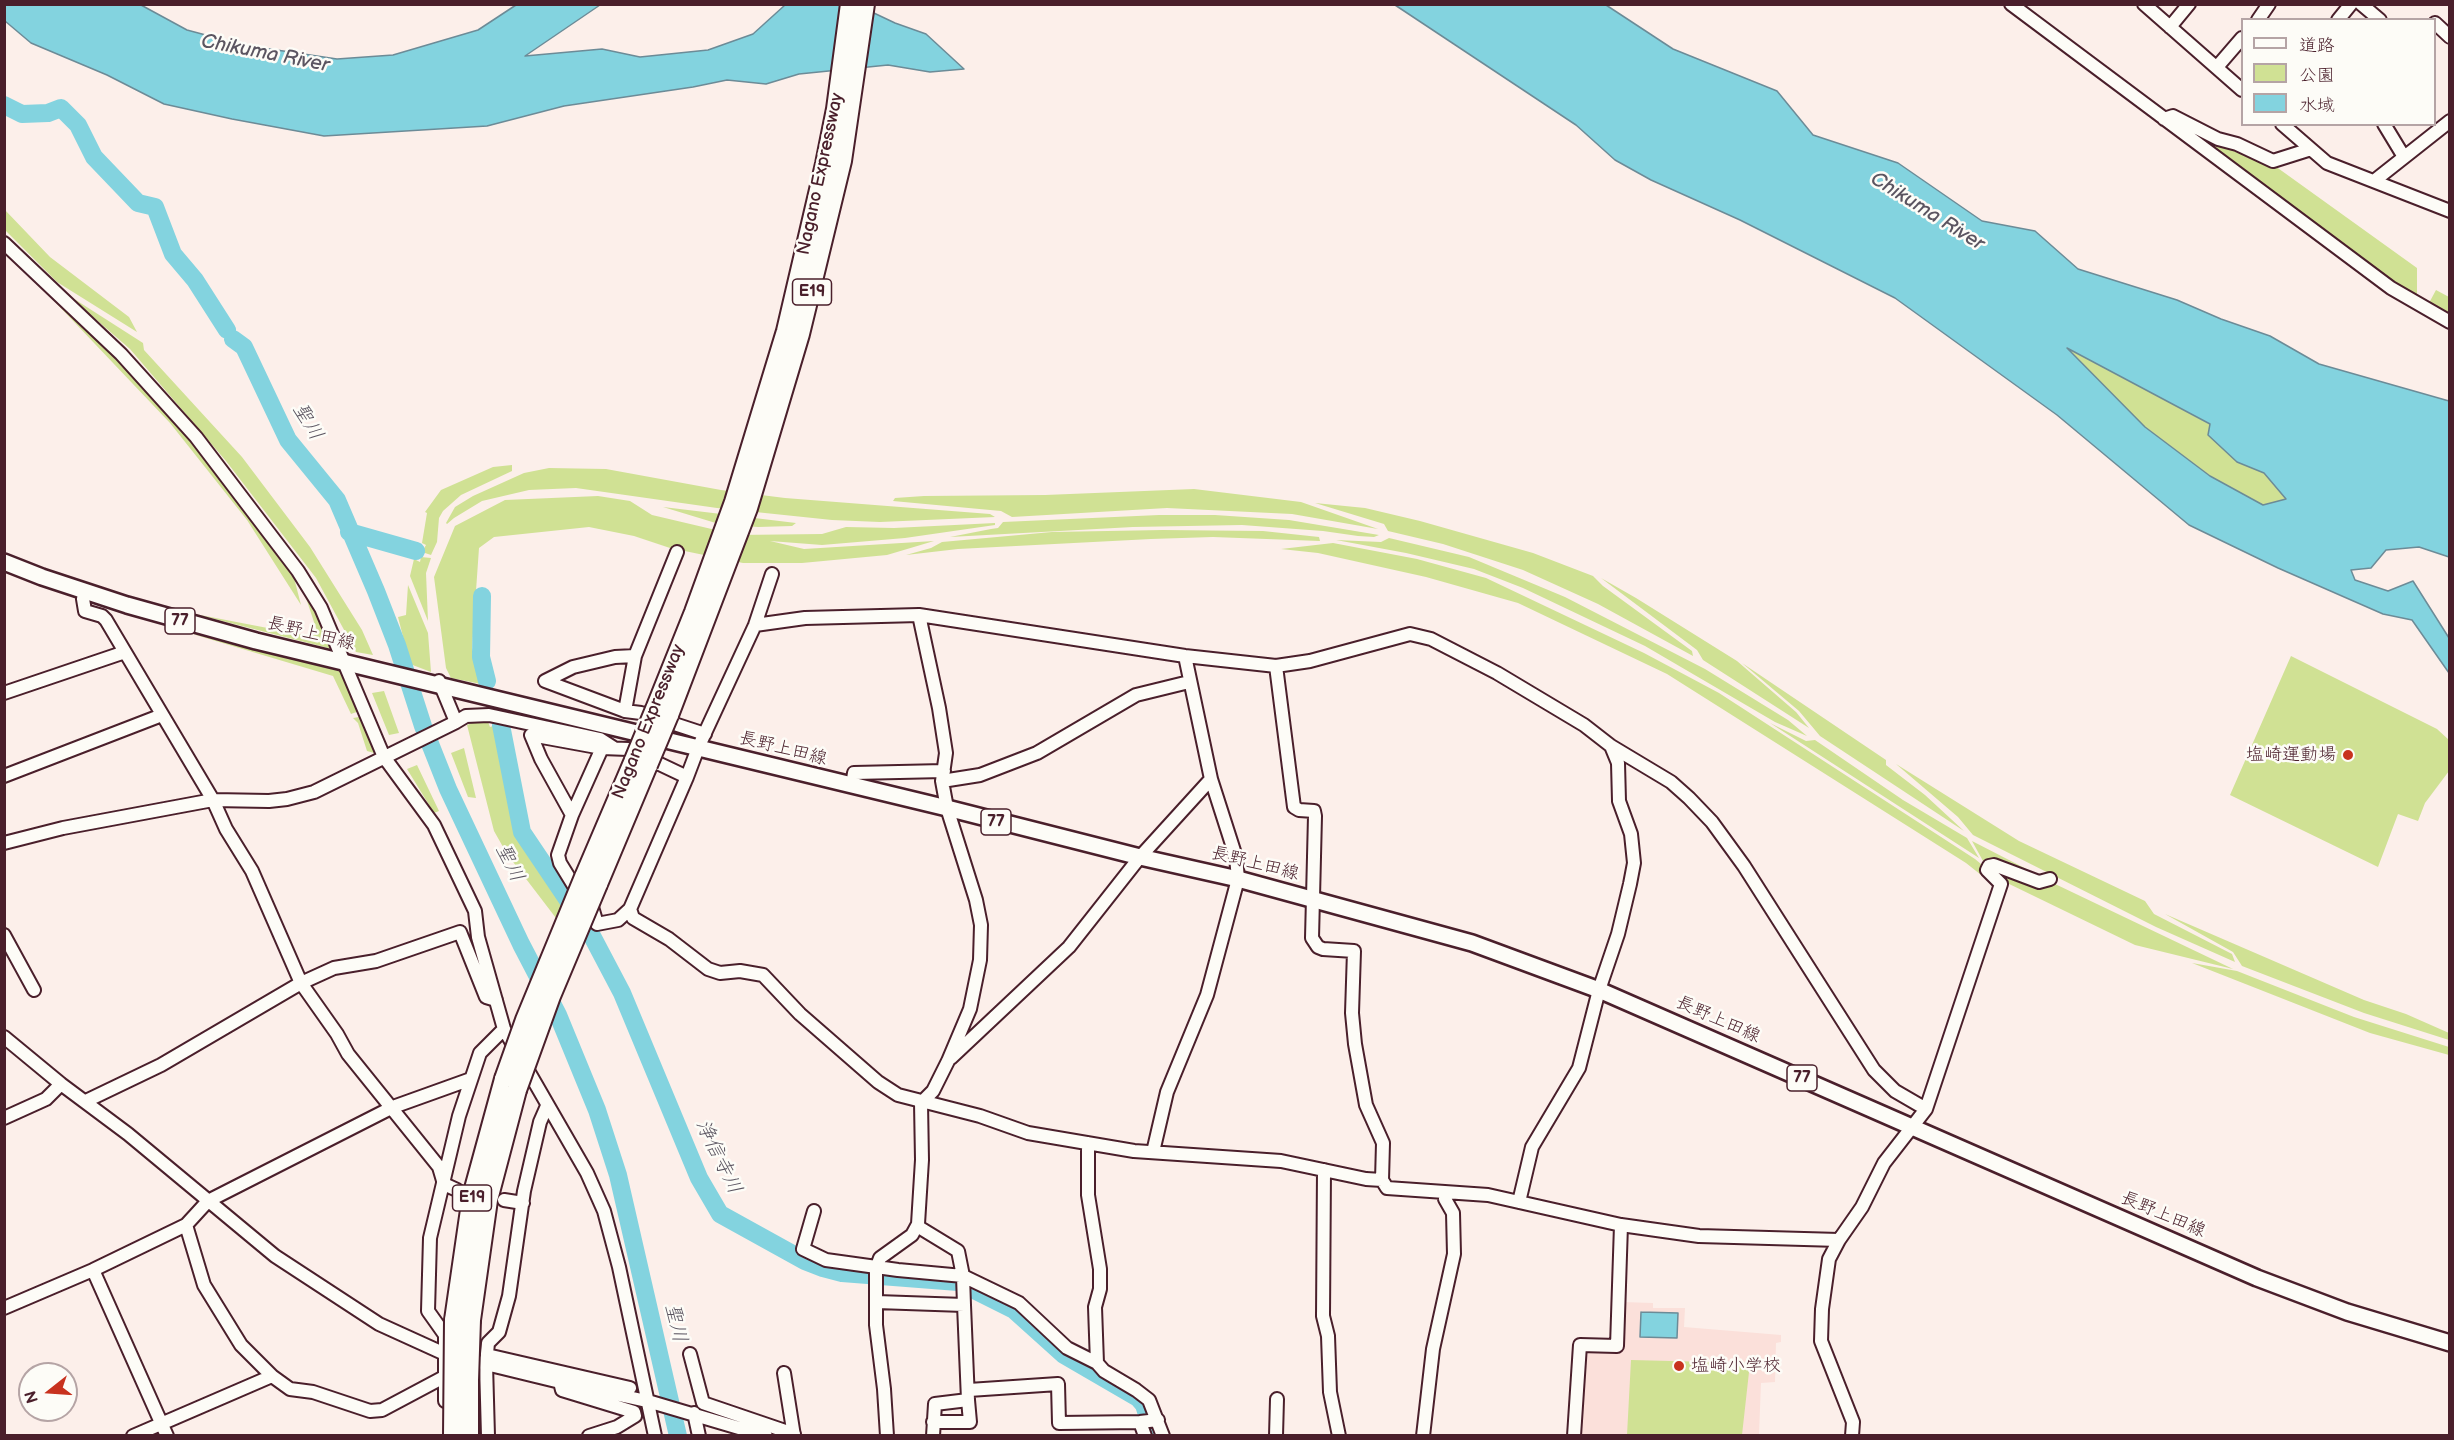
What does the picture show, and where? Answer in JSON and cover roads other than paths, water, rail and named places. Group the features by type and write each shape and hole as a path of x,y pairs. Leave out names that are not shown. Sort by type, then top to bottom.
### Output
{"highway":[{"name":"Nagano Expressway","path":"718,569 800,278 836,109 850,4"},
{"name":"Nagano Expressway","path":"453,1436 472,1196 511,1084 525,1020 591,880 662,712 767,449 815,280 842,161 865,4"},
{"name":"Nagano Expressway","path":"463,1320 468,1380 469,1436"}],"main road":[{"name":"長野上田線","path":"4,562 171,618 360,667 701,741 852,786 1238,879 1462,940 1599,990 2257,1278 2348,1312 2450,1343"}],"street":[{"path":"2011,4 2391,288 2450,322"},
{"path":"2144,4 2241,89"},
{"path":"2170,27 2189,4"},
{"path":"2261,18 2269,4"},
{"path":"2340,18 2351,4"},
{"path":"2361,4 2378,18"},
{"path":"2436,24 2450,37"},
{"path":"2217,67 2241,39"},
{"path":"2164,119 2174,116 2218,139 2237,144 2273,161 2311,149"},
{"path":"2374,181 2450,121"},
{"path":"2284,126 2327,163 2450,211"},
{"path":"2385,126 2404,157"},
{"path":"4,243 121,354 196,436 298,571 328,620 343,662 388,755 434,825 475,911 478,937 504,1029 587,1173 604,1211 619,1267 655,1436"},
{"path":"625,711 635,656 677,552"},
{"path":"602,748 572,815 558,855 560,863 579,894 592,907 597,924 618,920 630,909 701,741 755,625 772,574"},
{"path":"85,591 83,600 85,611 102,616 106,620 213,800 226,829 252,871 300,983 337,1034 348,1054 393,1107 439,1167 444,1185"},
{"path":"755,625 805,618 919,615 1185,656 1276,666 1310,661 1410,634 1431,639 1497,673 1671,782 1712,822 1763,894 1874,1071 1895,1091 1926,1109"},
{"path":"887,1436 876,1325 876,1267 880,1258 912,1235 917,1226 922,1160 921,1102 933,1091 970,1009 979,969 981,925 976,900 947,808 943,776 946,753 919,615"},
{"path":"4,693 125,652"},
{"path":"635,656 615,657 573,667 545,681 625,711 641,713 701,741"},
{"path":"1153,1152 1167,1092 1207,994 1238,879 1236,857 1211,779 1185,656"},
{"path":"1276,666 1294,807 1314,812 1316,816 1311,933 1318,947 1354,951 1352,1013 1355,1044 1366,1104 1383,1143 1382,1180 1387,1188 1445,1194 1488,1195 1621,1225 1700,1236 1839,1240"},
{"path":"852,786 854,773 980,775 1037,753 1136,695 1189,682"},
{"path":"437,683 452,724"},
{"path":"4,776 162,715"},
{"path":"4,843 63,828 213,800 287,799 314,792 466,716 489,715 600,739 615,748"},
{"path":"572,815 541,759 531,735 602,748 628,749 687,777"},
{"path":"1519,1202 1532,1147 1579,1068 1599,990 1618,934 1634,863 1628,822 1619,801 1618,763 1611,746"},
{"path":"948,1061 1069,946 1140,857 1211,779"},
{"path":"1852,1436 1851,1415 1825,1356 1821,1341 1822,1309 1829,1259 1839,1240 1854,1221 1884,1163 1926,1109 2001,884 1987,870 1989,866 1994,865 2039,882 2050,879"},
{"path":"630,909 633,918 669,939 708,969 720,973 740,971 762,975 800,1014 878,1082 897,1095 980,1116 1028,1133 1153,1152 1281,1161 1366,1179 1382,1180"},
{"path":"86,1101 161,1065 300,983 334,968 376,960 460,932 486,997 496,1000"},
{"path":"4,935 34,990"},
{"path":"446,1436 445,1335 428,1311 430,1238 459,1116 480,1053 504,1029"},
{"path":"4,1037 275,1256 379,1324 445,1354 487,1360 563,1378 691,1412 766,1436"},
{"path":"4,1308 93,1270 186,1225 208,1200 393,1107 471,1079"},
{"path":"4,1118 46,1099 61,1084"},
{"path":"488,1436 488,1343 499,1332 509,1296 523,1203 540,1122 547,1106"},
{"path":"1088,1143 1088,1195 1101,1269 1100,1289 1095,1307 1097,1364"},
{"path":"1324,1170 1323,1316 1328,1336 1330,1392 1339,1436"},
{"path":"444,1185 457,1190"},
{"path":"1423,1436 1433,1349 1454,1254 1453,1213 1445,1199 1445,1194"},
{"path":"504,1200 523,1203"},
{"path":"814,1211 803,1249 826,1260 963,1276 1019,1303 1067,1348 1097,1364 1149,1400 1149,1421 1145,1436"},
{"path":"186,1225 204,1285 241,1345 272,1376 290,1389 314,1392 370,1411 382,1410 444,1377"},
{"path":"1574,1436 1580,1345 1617,1346 1621,1225"},
{"path":"917,1226 958,1251 963,1276 970,1422 933,1422"},
{"path":"93,1270 168,1436"},
{"path":"877,1302 964,1304"},
{"path":"690,1354 702,1403 794,1435 784,1373"},
{"path":"133,1436 272,1376"},
{"path":"563,1378 630,1388"},
{"path":"563,1378 562,1390 634,1412 635,1416 617,1427 589,1436"},
{"path":"933,1436 934,1404 968,1395 1058,1384 1059,1423 1149,1421 1163,1436"},
{"path":"1276,1436 1277,1399"},
{"path":"691,1412 699,1436"}],"water":[{"name":"Chikuma River","path":"4,5 141,5 187,30 243,45 337,59 393,55 478,30 516,5 600,5 525,56 602,49 640,57 708,50 753,34 785,5 857,5 895,23 926,34 964,69 930,72 888,65 799,74 766,84 727,80 564,106 487,126 324,136 164,104 107,75 31,43 5,21"},
{"name":"Chikuma River","path":"1395,5 1606,5 1673,49 1777,91 1813,135 1898,163 1982,221 2035,231 2078,269 2177,300 2221,319 2270,336 2319,364 2449,401 2449,557 2419,547 2386,550 2371,568 2351,570 2355,580 2388,591 2413,581 2449,638 2449,673 2412,620 2383,614 2278,568 2189,525 2057,415 1895,298 1740,220 1651,180 1615,160 1576,125","holes":["2067,348 2210,424 2208,435 2237,462 2264,473 2286,499 2263,505 2210,476 2145,427"]},
{"path":"1641,1312 1678,1313 1677,1338 1640,1337"}],"waterway":[{"name":"聖川","path":"4,105 22,114 48,113 61,108 78,125 94,157 138,203 155,207 173,254 195,280 227,330"},
{"name":"聖川","path":"233,339 244,347 288,440 337,500 397,645 423,726 448,789 521,944 558,1015 597,1110 618,1175 678,1436"},
{"name":"浄信寺川","path":"349,532 416,551"},
{"name":"浄信寺川","path":"482,596 481,657 487,681"},
{"name":"浄信寺川","path":"501,725 522,832 592,936 622,993 699,1178 720,1214 805,1261 823,1268 842,1273 958,1282 1014,1310 1064,1355 1138,1398 1144,1405 1154,1436"}],"place":[{"name":"塩崎運動場","path":"2348,755"},
{"name":"塩崎小学校","path":"1679,1366"}]}
